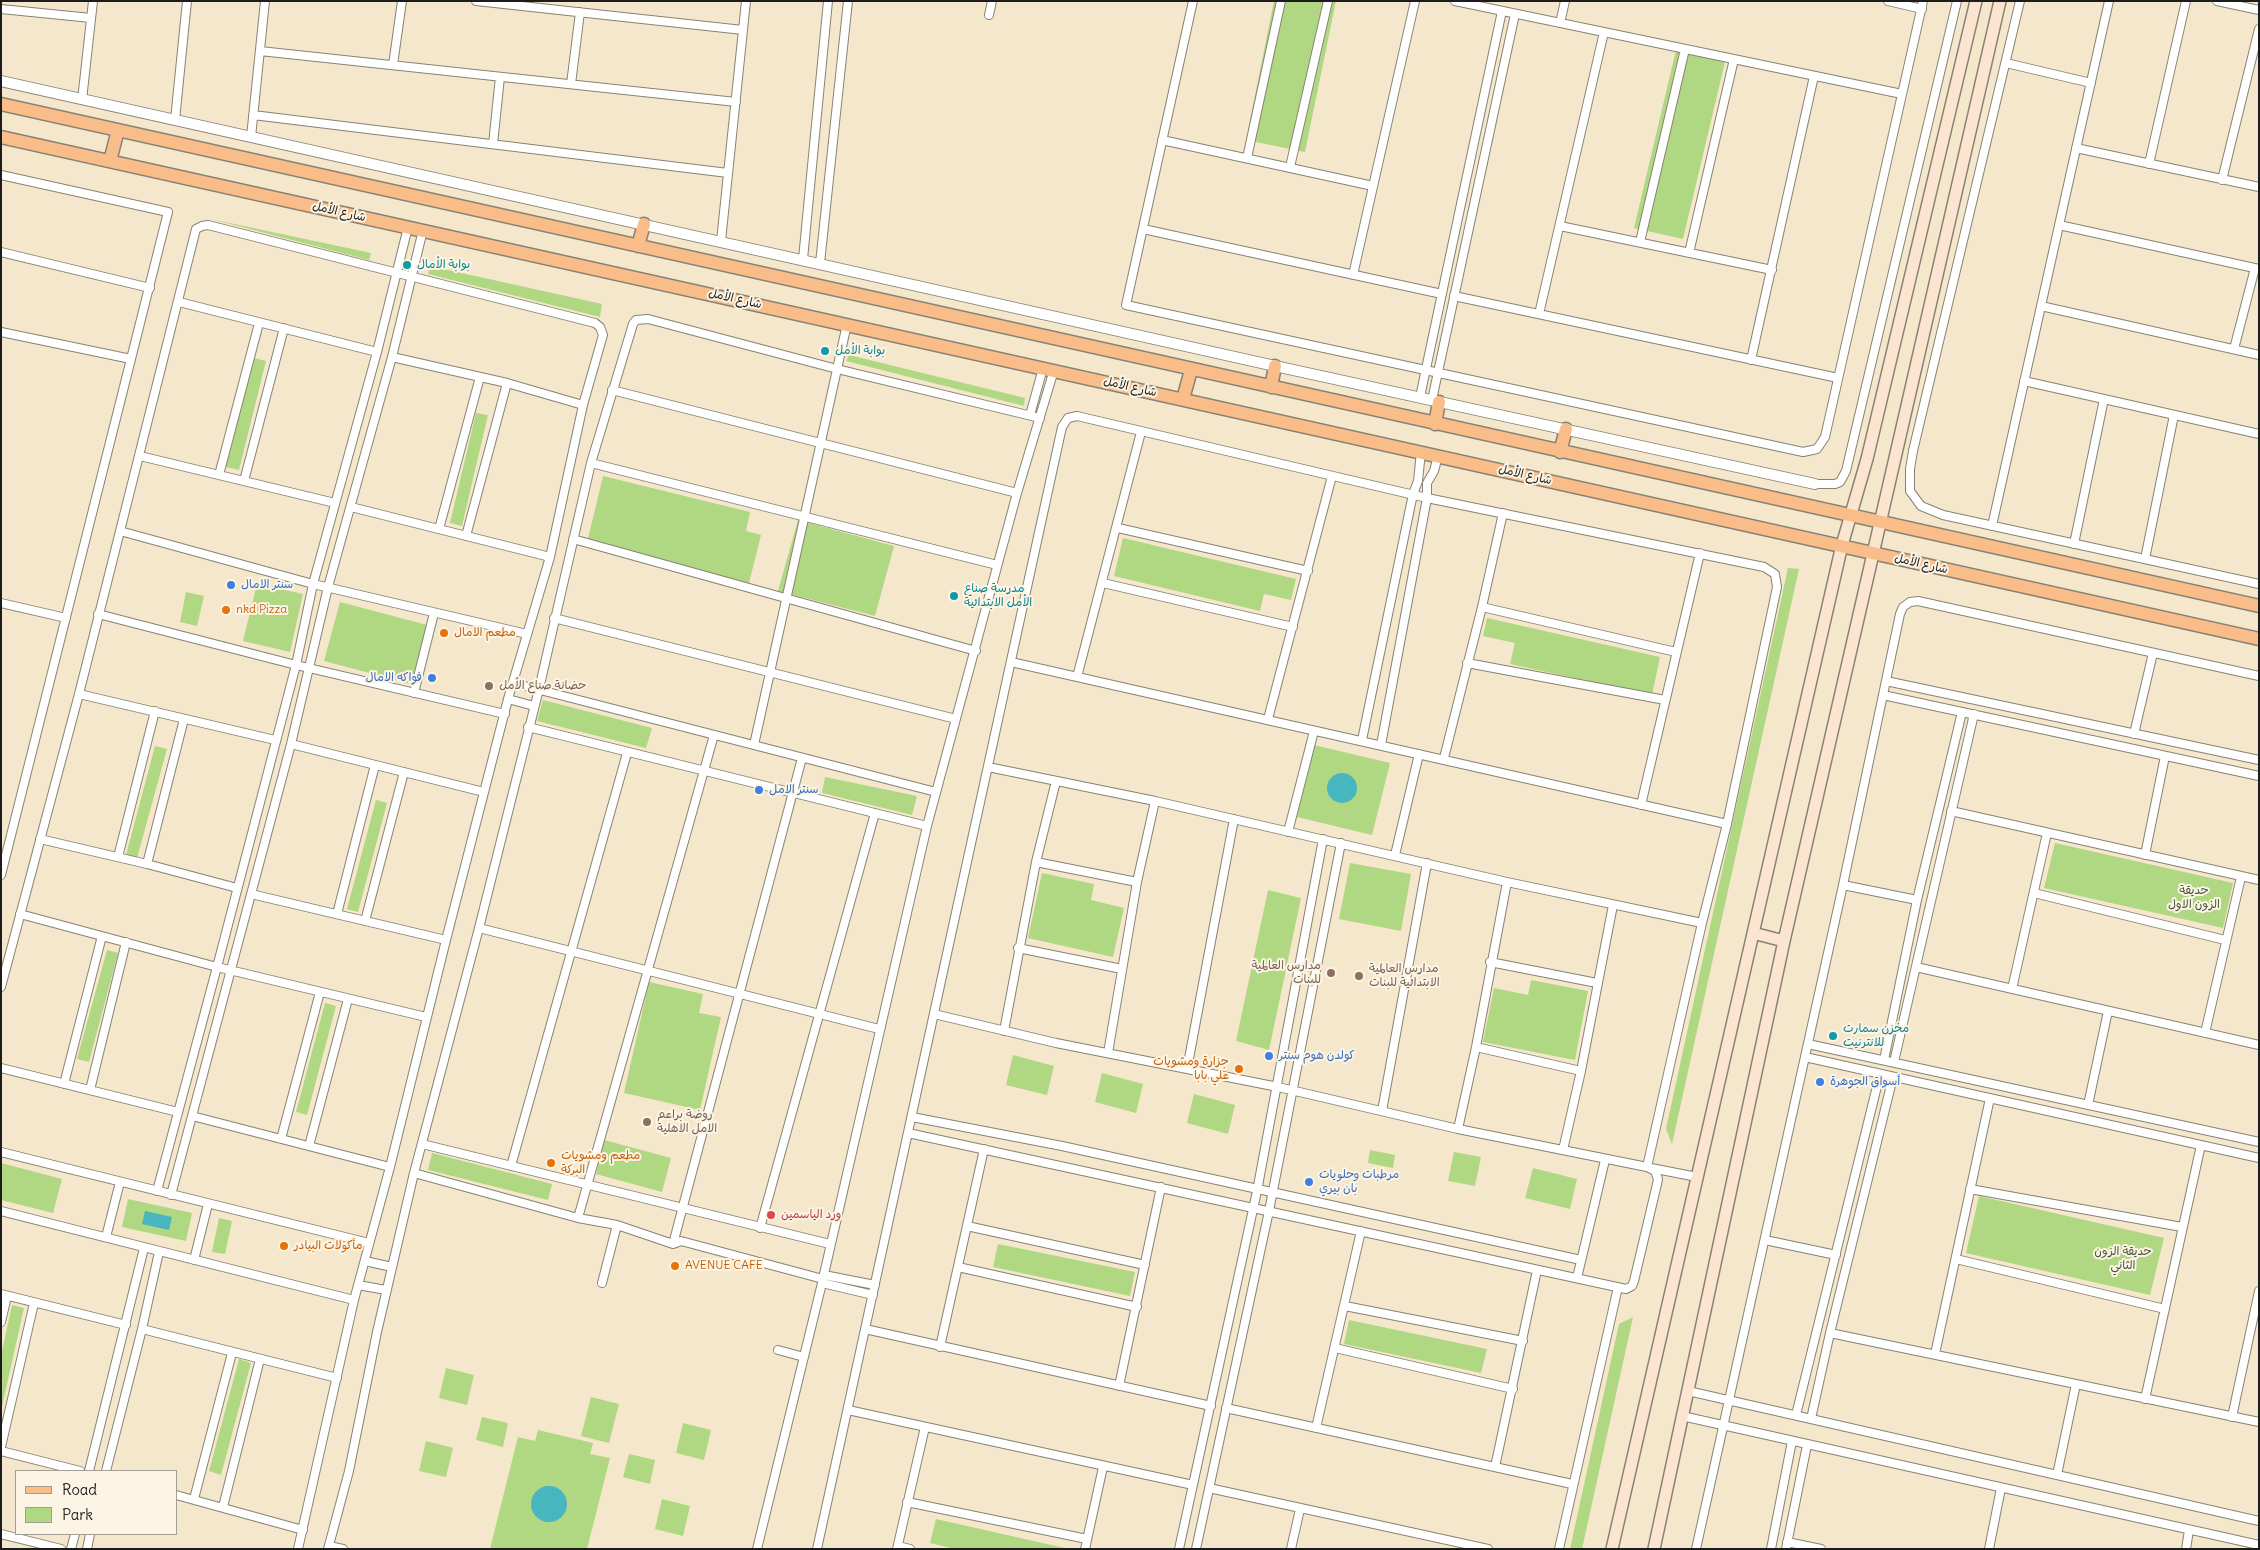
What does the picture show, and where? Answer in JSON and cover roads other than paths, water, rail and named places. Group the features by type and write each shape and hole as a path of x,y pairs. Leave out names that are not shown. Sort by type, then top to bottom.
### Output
{"main road":[{"path":"1612,1549 1842,546 1872,440 1976,1"},
{"path":"1654,1549 1784,941 2000,1"},
{"path":"1,104 2259,606"},
{"path":"110,161 118,130"},
{"name":"شارع الأمل","path":"1,137 2259,639"},
{"path":"638,246 644,224"},
{"path":"1271,387 1275,366"},
{"path":"1183,399 1191,370"},
{"path":"1435,401 1435,424"},
{"path":"1560,452 1566,429"},
{"path":"1753,933 1784,941"}],"street":[{"path":"82,100 93,1"},
{"path":"175,120 187,1"},
{"path":"251,137 265,1"},
{"path":"393,65 402,1"},
{"path":"476,1 518,4 743,30"},
{"path":"721,241 746,1"},
{"path":"803,259 828,1"},
{"path":"820,263 848,1"},
{"path":"989,15 992,1"},
{"path":"1193,1 1126,306 1803,452 1812,451 1823,442 1923,5 1888,1"},
{"path":"1247,158 1281,1"},
{"path":"1290,168 1328,1"},
{"path":"1353,275 1415,1"},
{"path":"1455,1 1474,3 1515,14 1902,94"},
{"path":"1560,23 1565,1"},
{"path":"1,81 1275,366 1814,484 1835,484 1840,482 1846,471 1957,1"},
{"path":"2020,1 1914,451 1909,483 1915,499 1930,511 2259,584"},
{"path":"1992,526 2109,1"},
{"path":"2149,164 2186,1"},
{"path":"2217,1 2259,10"},
{"path":"1,9 91,18"},
{"path":"1420,397 1502,11"},
{"path":"571,84 580,12"},
{"path":"1435,401 1437,373 1515,14"},
{"path":"2222,180 2259,29"},
{"path":"1539,314 1604,32"},
{"path":"1640,242 1685,49"},
{"path":"260,51 736,102"},
{"path":"1689,253 1734,59"},
{"path":"2006,63 2091,83"},
{"path":"1751,360 1814,76"},
{"path":"493,144 500,77"},
{"path":"253,115 728,172"},
{"path":"1162,140 1373,186"},
{"path":"2076,148 2259,188"},
{"path":"1,175 168,212 1,875"},
{"path":"1,987 140,456 179,302 194,232 199,227 205,225 598,325 602,329 603,335 583,405 550,557 508,699 426,1017 390,1168 358,1284 298,1549"},
{"path":"2059,225 2257,268 2234,349"},
{"path":"1560,226 1772,270"},
{"path":"157,1191 218,967 275,740 296,665 314,584 377,352 408,227"},
{"path":"1142,229 1442,294"},
{"path":"172,1194 291,744 328,587 392,357 423,230"},
{"path":"1,252 150,288"},
{"path":"1454,296 1838,378"},
{"path":"179,302 377,352"},
{"path":"2041,306 2259,355"},
{"path":"343,1549 328,1547 349,1471 386,1290 414,1173 479,928 591,463 630,328 636,320 643,319 837,369 1040,418"},
{"path":"220,475 259,323"},
{"path":"754,745 846,324"},
{"path":"244,481 284,328"},
{"path":"1,332 132,359"},
{"path":"392,357 480,377 583,405"},
{"path":"1030,415 1048,369"},
{"path":"757,1549 823,1279 927,826 976,651 997,565 1040,418 1048,369"},
{"path":"439,529 480,377"},
{"path":"2024,381 2259,434"},
{"path":"466,536 507,384"},
{"path":"612,390 1017,493"},
{"path":"2074,544 2104,399"},
{"path":"2145,560 2174,415"},
{"path":"817,1549 1065,421 1073,416 1427,498 1764,567 1775,574 1777,581 1727,824 1702,923 1649,1168"},
{"path":"1077,677 1118,528 1141,432"},
{"path":"1362,740 1413,494 1418,481 1421,452"},
{"path":"140,456 336,503"},
{"path":"1381,745 1427,498 1427,483 1434,471 1438,456"},
{"path":"591,463 997,565"},
{"path":"1268,719 1332,476"},
{"path":"351,507 550,557"},
{"path":"1444,758 1482,607 1503,513"},
{"path":"1118,528 1308,571"},
{"path":"120,531 314,584 527,634"},
{"path":"573,539 976,651"},
{"path":"1641,805 1700,553"},
{"path":"1103,583 1293,627"},
{"path":"1696,1549 1844,885 1903,606 1910,602 1918,601 2259,676"},
{"path":"1,603 66,618"},
{"path":"1482,607 1676,652"},
{"path":"414,694 434,612"},
{"path":"98,614 414,694 505,714"},
{"path":"554,618 956,719"},
{"path":"2134,734 2154,653"},
{"path":"1011,662 1314,731 1444,758 1727,824"},
{"path":"1467,663 1665,700"},
{"path":"1886,681 2259,760"},
{"path":"513,683 936,792"},
{"path":"79,694 275,740"},
{"path":"1883,695 2259,776"},
{"path":"508,699 534,706"},
{"path":"118,857 155,712"},
{"path":"1811,1419 1889,1061 1917,900 1962,712"},
{"path":"1889,1061 1916,968 1974,714"},
{"path":"147,864 184,719"},
{"path":"528,727 927,826"},
{"path":"1288,832 1314,731"},
{"path":"578,1218 714,735"},
{"path":"291,744 484,792"},
{"path":"511,1166 627,753"},
{"path":"1395,855 1419,754"},
{"path":"2145,855 2165,756"},
{"path":"673,1244 802,758"},
{"path":"337,914 375,765"},
{"path":"988,767 1155,801 1288,832 1341,842 1506,882 1702,923"},
{"path":"365,921 404,772"},
{"path":"1004,1031 1018,948 1036,862 1056,781"},
{"path":"1108,1053 1137,882 1155,801"},
{"path":"1951,812 2259,880"},
{"path":"760,1228 875,813"},
{"path":"1187,1070 1234,819"},
{"path":"2012,989 2047,833"},
{"path":"40,839 147,864 237,888"},
{"path":"1179,1549 1254,1208 1323,839"},
{"path":"1196,1549 1269,1211 1341,842"},
{"path":"1036,862 1137,882"},
{"path":"1382,1111 1427,862"},
{"path":"2205,1033 2225,940 2242,877"},
{"path":"1458,1129 1476,1046 1506,882"},
{"path":"1844,885 1917,900"},
{"path":"2034,893 2225,940"},
{"path":"251,894 446,940"},
{"path":"1563,1150 1581,1071 1612,905"},
{"path":"20,914 218,967 426,1017"},
{"path":"479,928 647,972 879,1029"},
{"path":"64,1084 102,936"},
{"path":"90,1090 126,942"},
{"path":"1018,948 1122,969"},
{"path":"1490,962 1597,983"},
{"path":"1916,968 2259,1045"},
{"path":"281,1139 320,992"},
{"path":"309,1146 348,999"},
{"path":"2088,1105 2108,1011"},
{"path":"934,1014 1187,1070 1278,1087 1458,1129 1697,1177"},
{"path":"1808,1044 2259,1142"},
{"path":"1476,1046 1581,1071"},
{"path":"1805,1058 2259,1158"},
{"path":"1,1068 178,1112"},
{"path":"1796,1416 1836,1255 1886,1075"},
{"path":"1935,1354 1990,1098"},
{"path":"192,1116 390,1168"},
{"path":"912,1117 1062,1146 1257,1191 1581,1260"},
{"path":"908,1133 984,1148 1537,1270 1629,1288 1634,1281 1658,1184 1657,1175 1649,1168"},
{"path":"422,1144 830,1244"},
{"path":"2145,1399 2201,1145"},
{"path":"940,1347 984,1148"},
{"path":"1,1152 369,1243"},
{"path":"1577,1278 1605,1160"},
{"path":"414,1173 578,1218 617,1225 673,1244 682,1241 823,1279 873,1295"},
{"path":"106,1237 120,1182"},
{"path":"1119,1386 1161,1187"},
{"path":"1970,1189 2182,1228"},
{"path":"194,1260 208,1204"},
{"path":"1,1211 354,1300"},
{"path":"602,1283 617,1225"},
{"path":"967,1226 1145,1266"},
{"path":"1316,1428 1361,1231"},
{"path":"1766,1240 1836,1255"},
{"path":"89,1470 144,1248"},
{"path":"106,1470 142,1329 159,1252"},
{"path":"1956,1259 2165,1308"},
{"path":"365,1261 392,1267"},
{"path":"958,1267 1136,1307"},
{"path":"1496,1467 1537,1270"},
{"path":"823,1279 875,1285"},
{"path":"358,1284 386,1290"},
{"path":"1559,1549 1572,1484 1618,1287"},
{"path":"2232,1417 2259,1291"},
{"path":"1,1322 4,1295 126,1325"},
{"path":"1,1447 34,1303"},
{"path":"1345,1306 1523,1342"},
{"path":"142,1329 337,1378"},
{"path":"865,1329 1210,1406"},
{"path":"1830,1333 2259,1422"},
{"path":"1335,1348 1513,1389"},
{"path":"778,1350 804,1357"},
{"path":"194,1499 232,1353"},
{"path":"223,1507 260,1359"},
{"path":"2057,1475 2076,1384"},
{"path":"1688,1390 2259,1521"},
{"path":"1226,1408 1572,1484"},
{"path":"848,1410 1103,1467 1193,1485"},
{"path":"1682,1416 2259,1545"},
{"path":"910,1549 897,1548 925,1427"},
{"path":"1771,1549 1792,1441"},
{"path":"1807,1445 1787,1545 1821,1549"},
{"path":"1,1451 76,1470"},
{"path":"1085,1549 1103,1467"},
{"path":"1209,1488 1488,1549"},
{"path":"1990,1549 2002,1488"},
{"path":"178,1495 303,1530"},
{"path":"907,1502 1087,1539"},
{"path":"1291,1549 1300,1509"},
{"path":"2186,1549 2189,1530"},
{"path":"1,1534 61,1549"},
{"path":"71,1549 75,1535"},
{"path":"87,1549 90,1535"}],"water":[{"path":"1342,773 1353,777 1357,788 1353,799 1342,803 1331,799 1327,788 1331,777"},
{"path":"145,1211 172,1217 169,1230 142,1224"},
{"path":"549,1486 561,1492 567,1504 561,1516 549,1522 537,1516 531,1504 537,1492"}],"place":[{"name":"بوابة الأمال","path":"407,265"},
{"name":"بوابة الأمل","path":"825,351"},
{"name":"سنتر الامال","path":"231,585"},
{"name":"مدرسة صناع الأمل الابتدائية","path":"954,596"},
{"name":"nkd Pizza","path":"226,610"},
{"name":"مطعم الامال","path":"444,633"},
{"name":"فواكه الامال","path":"432,678"},
{"name":"حضانة صناع الأمل","path":"489,686"},
{"name":"سنتر الامل","path":"759,790"},
{"name":"مدارس العالمية للبنات","path":"1331,973"},
{"name":"مدارس العالمية الابتدائية للبنات","path":"1359,976"},
{"name":"مخزن سمارت للانترنيت","path":"1833,1036"},
{"name":"كولدن هوم سنتر","path":"1269,1056"},
{"name":"جزارة ومشويات علي بابا","path":"1239,1069"},
{"name":"أسواق الجوهرة","path":"1820,1082"},
{"name":"روضة براعم الامل الاهلية","path":"647,1122"},
{"name":"مطعم ومشويات البركة","path":"551,1163"},
{"name":"مرطبات وحلويات بان بيري","path":"1309,1182"},
{"name":"ورد الياسمين","path":"771,1215"},
{"name":"مأكولات البيادر","path":"284,1246"},
{"name":"AVENUE CAFE","path":"675,1266"}],"park label":[{"name":"حديقة الزون الاول","path":"2194,898"},
{"name":"حديقة الزون الثاني","path":"2123,1259"}]}
